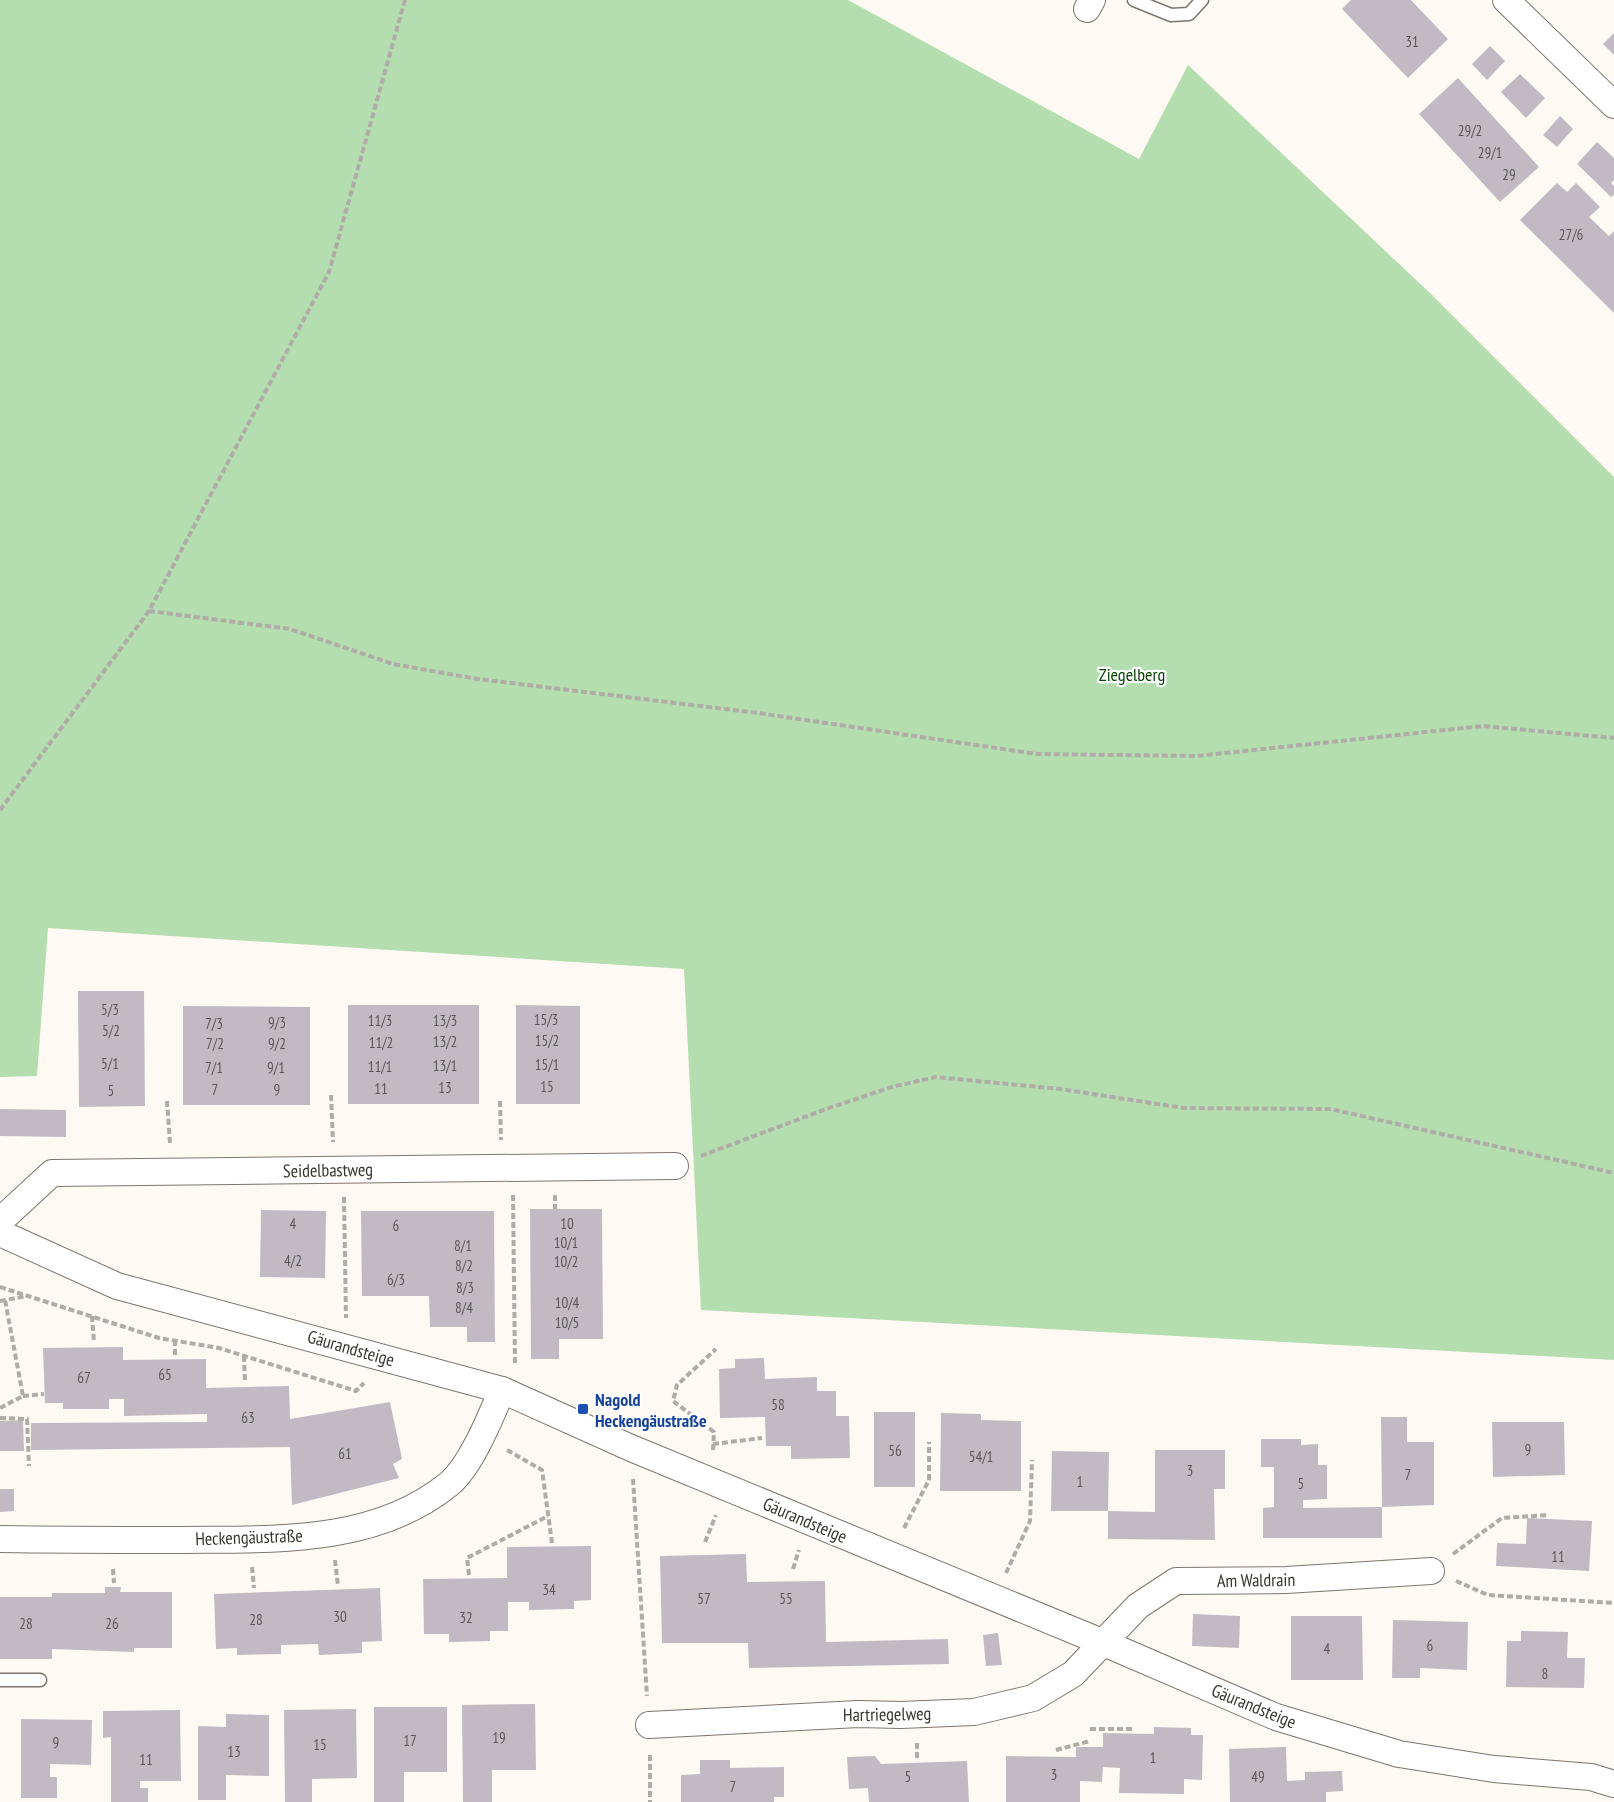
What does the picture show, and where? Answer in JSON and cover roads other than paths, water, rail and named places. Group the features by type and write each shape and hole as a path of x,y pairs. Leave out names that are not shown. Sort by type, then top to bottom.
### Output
{"street":[{"path":"1506,0 1614,105"},
{"name":"Seidelbastweg","path":"0,1221 52,1173 675,1166"},
{"name":"Gäurandsteige","path":"0,1233 117,1286 346,1346 509,1393 631,1448 1104,1643 1276,1717 1399,1754 1494,1769 1591,1777 1614,1784"},
{"name":"Heckengäustraße","path":"0,1539 290,1539 353,1528 390,1518 421,1503 451,1483 509,1393"},
{"name":"Am Waldrain","path":"1104,1643 1138,1605 1176,1581 1286,1580 1431,1571"},
{"name":"Hartriegelweg","path":"649,1725 858,1714 901,1716 974,1712 1033,1698 1074,1674 1104,1643"}],"lane":[{"path":"1134,0 1171,15 1189,14 1202,0"},
{"path":"0,1680 40,1680"}],"place":[{"name":"Nagold Heckengäustraße","path":"583,1409"}],"park label":[{"name":"Ziegelberg","path":"1132,674"}]}
